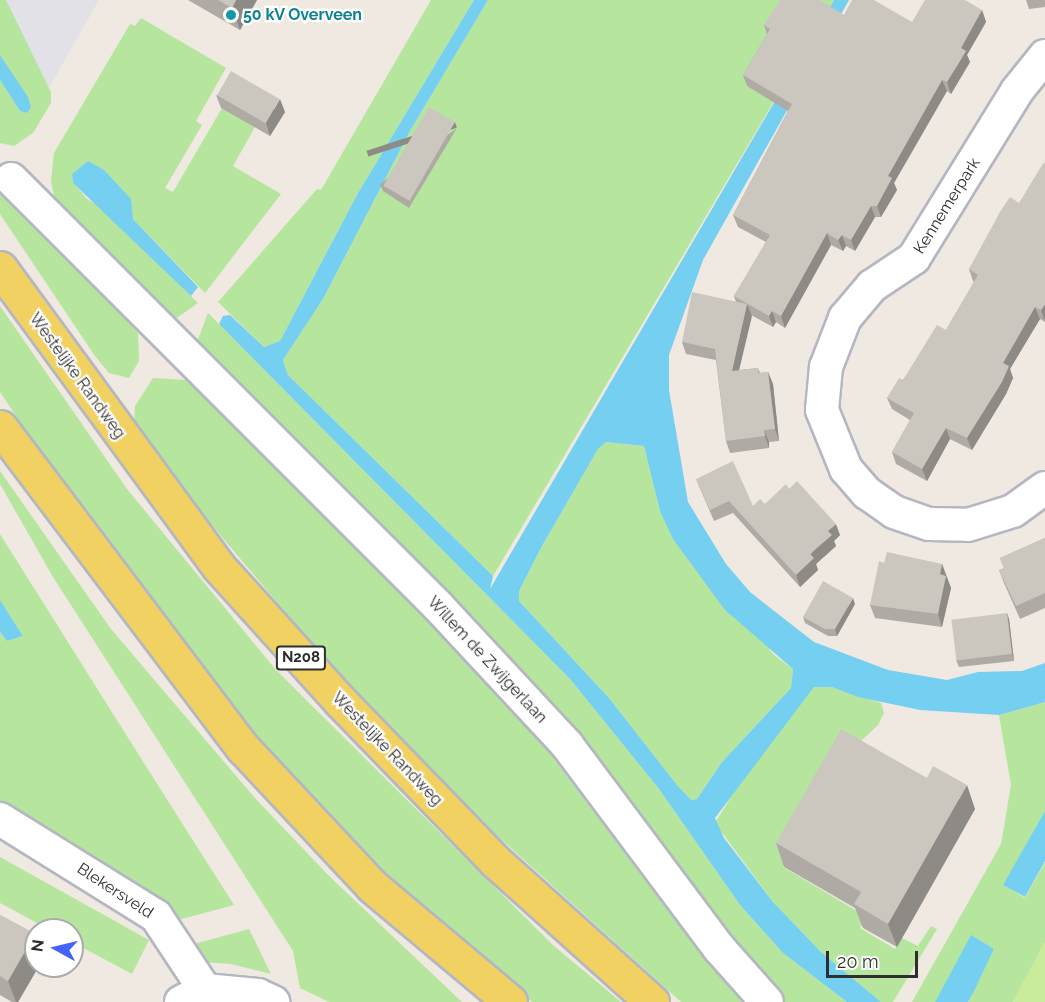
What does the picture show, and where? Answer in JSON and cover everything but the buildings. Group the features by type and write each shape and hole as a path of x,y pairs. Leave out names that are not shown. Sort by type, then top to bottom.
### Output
{"main road":[{"name":"Westelijke Randweg","path":"0,268 218,566 340,701 495,861 652,1002"},
{"path":"0,426 243,748 372,886 510,1002"}],"street":[{"name":"Kennemerpark","path":"1045,56 1017,92 914,258 872,286 845,318 826,367 822,410 846,470 867,493 903,515 929,524 968,525 1013,512 1045,488"},
{"name":"Willem de Zwijgerlaan","path":"10,179 438,606 567,745 719,948 767,1002"},
{"name":"Blekersveld","path":"0,819 156,916 193,996"},
{"path":"193,996 239,992 273,1002"}],"shaded area":[{"path":"0,0 99,0 50,86 29,97"}],"green space":[{"path":"0,0 6,0 51,92 51,103 33,133 14,146 0,143 0,80 20,111 27,113 30,107 0,55"},
{"path":"431,0 474,0 358,193 280,341 264,347 218,302 317,189 321,190"},
{"path":"488,0 834,0 493,576 288,375 283,360 323,299 410,131"},
{"path":"141,18 226,68 196,121 202,125 165,188 173,192 222,108 255,127 233,166 281,194 205,293 133,219 88,161 72,174 73,182 87,199 101,207 198,303 174,320 56,205 51,181 54,153 130,24 135,26"},
{"path":"0,183 138,333 139,361 129,378 109,373 95,356 0,214"},
{"path":"0,306 127,489 276,670 554,946 621,1002 532,1002 416,905 263,747 82,515 0,392"},
{"path":"208,313 570,679 659,789 740,905 783,953 847,1002 779,1002 199,355 197,342"},
{"path":"153,378 187,380 438,625 520,714 702,956 742,1002 681,1002 439,783 306,637 159,462 134,426 135,406"},
{"path":"606,442 644,446 660,511 774,655 793,669 791,688 722,762 697,799 691,800 677,785 609,698 519,601 519,591 542,546 598,449"},
{"path":"0,471 111,629 254,797 329,876 462,1002 329,1002 300,988 293,951 53,577 0,484"},
{"path":"0,534 234,905 178,920 0,806 0,632 7,641 23,636 0,600"},
{"path":"814,687 832,687 881,703 884,713 878,725 849,752 783,867 867,917 860,928 895,949 902,938 918,946 931,926 937,929 893,1002 881,1002 821,952 773,902 715,823 744,776"},
{"path":"1045,702 1045,811 1004,885 1025,898 1045,862 1045,942 1013,1002 968,1002 994,949 971,936 935,1002 912,1002 1001,844 1011,785 999,715"},
{"path":"0,857 149,940 132,974 84,948 84,918 28,918 0,903"},
{"path":"249,929 271,974 231,964 200,962 194,944"},
{"path":"1045,942 1045,1002 1013,1002"}],"water":[{"path":"474,0 488,0 410,131 323,299 283,360 288,375 493,576 490,589 834,0 849,0 703,260 669,355 669,390 688,502 726,564 750,592 814,642 888,670 947,680 978,672 1022,671 1045,663 1045,702 999,715 920,710 858,697 832,687 814,687 715,818 724,838 773,902 821,952 881,1002 847,1002 783,953 740,905 659,789 570,679 219,324 223,316 230,315 264,347 280,341 358,193","holes":["606,442 644,446 660,511 673,539 725,610 793,669 791,688 722,762 697,799 691,800 609,698 519,601 519,591 542,546 598,449"]},
{"path":"0,55 28,97 31,107 27,113 20,111 0,80"},
{"path":"88,161 104,170 131,199 133,219 198,287 191,296 73,183 72,174"},
{"path":"0,600 23,636 7,641 0,632"},
{"path":"1045,811 1045,861 1025,897 1003,885"},
{"path":"971,935 994,949 974,991 968,1002 935,1002"}],"place":[{"name":"50 kV Overveen","path":"231,15"}]}
